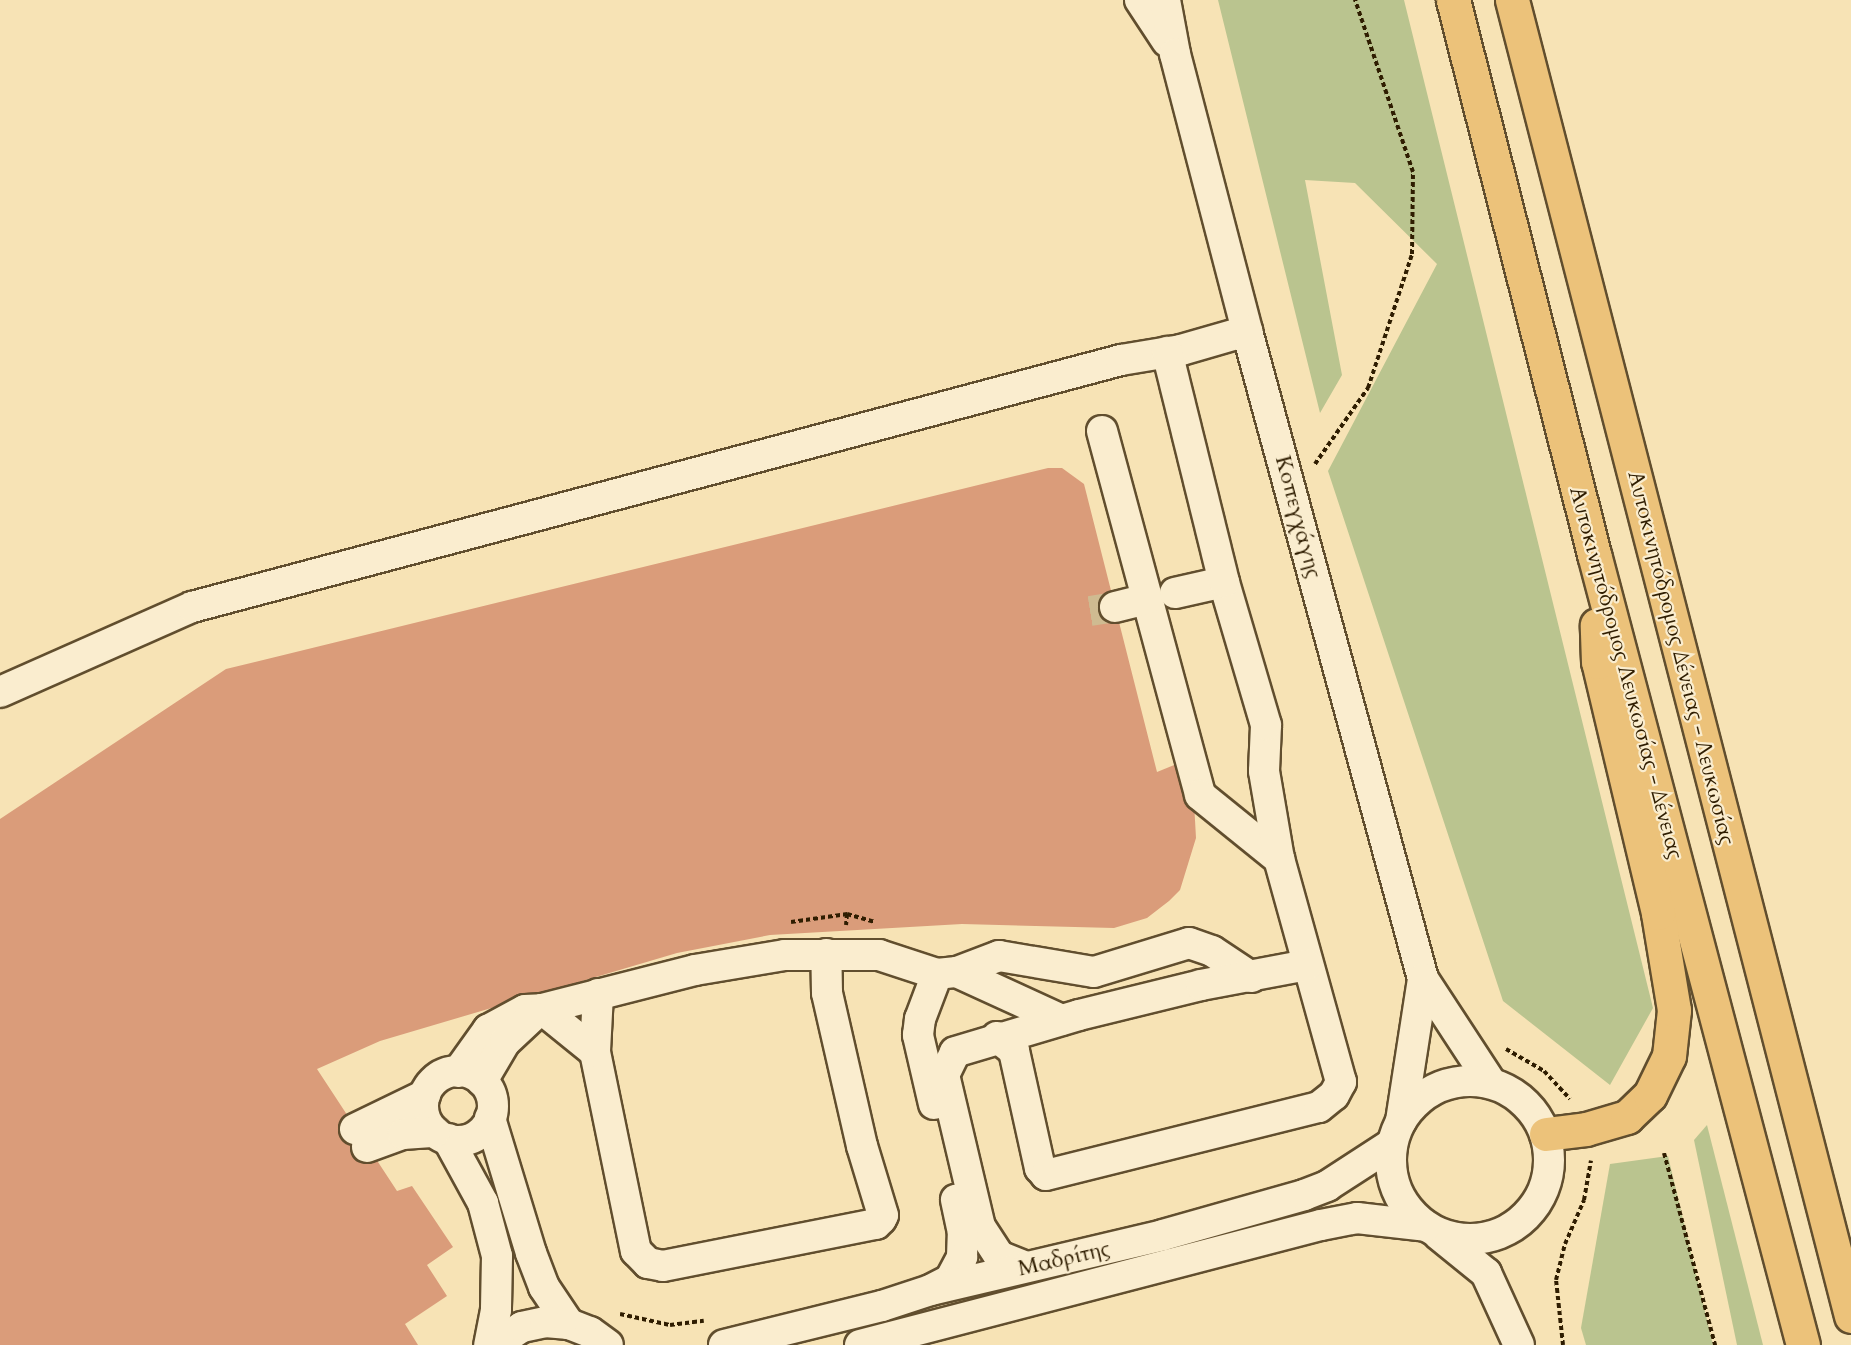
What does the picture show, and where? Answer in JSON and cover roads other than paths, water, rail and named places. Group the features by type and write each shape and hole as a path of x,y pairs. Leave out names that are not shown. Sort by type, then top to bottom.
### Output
{"highway":[{"name":"Αυτοκινητόδρομος Λευκωσίας - Δένειας","path":"1453,0 1594,554 1803,1345"},
{"name":"Αυτοκινητόδρομος Δένειας - Λευκωσίας","path":"1512,0 1851,1316"},
{"path":"1546,1134 1586,1129 1627,1117 1655,1088 1669,1056 1674,1010 1658,913 1599,662 1594,554"}],"street":[{"name":"Κοπεγχάγης","path":"1140,0 1175,54"},
{"name":"Κοπεγχάγης","path":"1165,0 1175,54 1247,331 1422,979 1491,1083"},
{"path":"0,692 192,607 1075,372 1167,352 1247,331"},
{"path":"997,1037 1014,1051 1040,1168 1046,1175 1319,1107 1335,1095 1341,1082 1279,859 1264,771 1266,725 1224,582 1167,352"},
{"path":"1102,431 1200,795 1279,859"},
{"path":"1175,592 1224,582"},
{"path":"1115,607 1146,599"},
{"path":"931,1290 950,1280 962,1257 963,1233 918,1035 920,1019 947,973 999,956 1094,972 1189,943 1212,951 1251,976"},
{"path":"598,994 595,1052 636,1251 648,1263 663,1266 876,1224 883,1215 862,1146 827,993 826,954"},
{"path":"470,1076 542,1009 695,970 785,955 879,955 947,973 1062,1020"},
{"path":"1026,1267 999,1256 980,1227 944,1075 955,1052 997,1037 1201,985 1307,965"},
{"name":"Κοπεγχάγης","path":"1396,1132 1422,979"},
{"path":"542,1009 595,1052"},
{"path":"490,1118 480,1134 470,1139 403,1134 361,1138 425,1095 442,1075 470,1076 491,1096 490,1118 531,1253 544,1287 568,1324"},
{"path":"1430,1228 1457,1239 1481,1239 1503,1233 1523,1220 1539,1202 1548,1181 1551,1158 1546,1134 1534,1112 1521,1100 1491,1083 1465,1080 1439,1086 1417,1101 1396,1132 1391,1162 1401,1198 1430,1228 1486,1273 1519,1345"},
{"path":"425,1095 425,1117 442,1136 483,1203 497,1256 496,1310 489,1345"},
{"name":"Μαδρίτης","path":"724,1345 931,1290 1144,1240 1304,1194 1327,1186 1396,1132"},
{"name":"Μαδρίτης","path":"860,1345 1321,1225 1357,1218 1430,1228"},
{"path":"495,1345 522,1327 544,1322 568,1324 590,1332 608,1345"}],"tunnel":[{"path":"1090,611 1115,607"}]}
